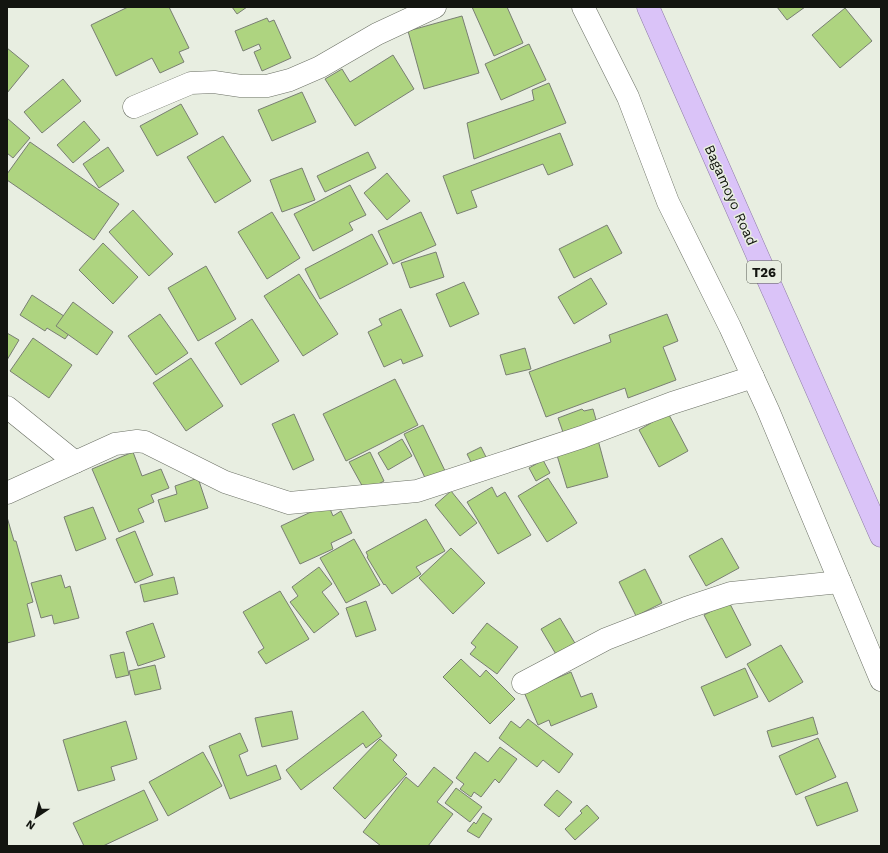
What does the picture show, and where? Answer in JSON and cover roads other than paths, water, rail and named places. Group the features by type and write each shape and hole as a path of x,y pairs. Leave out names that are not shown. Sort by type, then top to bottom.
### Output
{"highway":[{"name":"Bagamoyo Road","path":"648,7 881,536"}],"street":[{"path":"134,106 192,83 214,82 241,86 267,86 290,80 320,67 377,34 435,7"},
{"path":"583,7 628,97 668,202 730,327 768,410 881,680"},
{"path":"7,493 116,444 137,441 145,442 225,482 289,503 417,491 582,437 672,403 753,377"},
{"path":"7,407 75,462"},
{"path":"523,683 606,639 686,608 731,593 840,582"}]}
